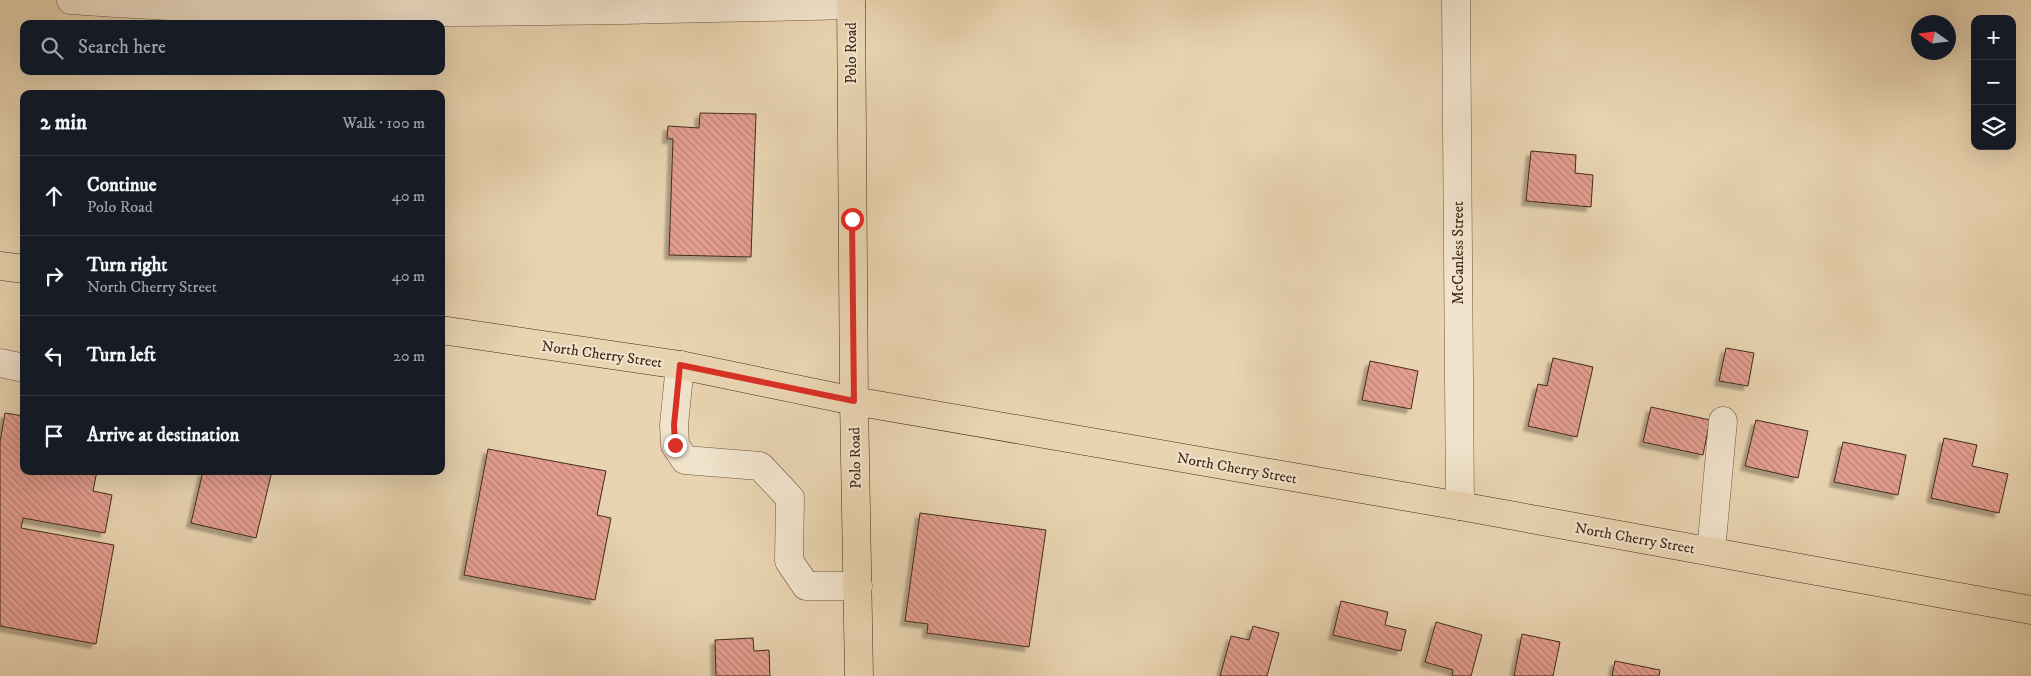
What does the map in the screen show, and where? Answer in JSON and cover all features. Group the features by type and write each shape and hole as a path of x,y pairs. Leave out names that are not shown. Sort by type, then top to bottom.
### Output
{"main road":[{"name":"Polo Road","path":"851,3 854,401 859,676"},
{"path":"0,266 20,268"},
{"name":"North Cherry Street","path":"445,331 680,365 854,401 1460,506 2031,610"}],"street":[{"path":"71,0 149,6 320,6 472,12 851,3"},
{"name":"McCanless Street","path":"1456,0 1460,506"},
{"path":"0,363 20,367"},
{"path":"680,365 674,438 675,445 684,460 760,466 790,498 789,561 806,586 858,586"},
{"path":"1711,551 1723,422"}],"building":[{"path":"700,113 756,114 751,257 669,255 673,139 667,139 668,126 699,128"},
{"path":"1531,151 1576,155 1575,173 1593,175 1591,207 1526,201"},
{"path":"1726,348 1754,353 1748,386 1719,381"},
{"path":"1553,358 1593,367 1577,437 1528,426 1538,384 1547,386"},
{"path":"1370,361 1418,371 1411,409 1362,400"},
{"path":"1651,407 1710,420 1703,455 1643,442"},
{"path":"5,413 20,415 20,475 96,475 93,491 112,495 105,533 23,518 21,528 114,545 96,644 0,626 0,442"},
{"path":"1756,420 1808,431 1798,478 1745,466"},
{"path":"1944,438 1977,445 1972,466 2008,474 1999,513 1931,498"},
{"path":"1843,442 1906,455 1898,495 1834,482"},
{"path":"488,449 606,471 597,515 611,518 595,600 464,575"},
{"path":"202,475 271,475 256,538 191,523"},
{"path":"920,513 1046,530 1029,647 927,633 928,624 905,621"},
{"path":"1341,601 1388,612 1385,625 1406,630 1401,651 1333,635"},
{"path":"1436,622 1482,635 1471,676 1452,676 1453,670 1425,662"},
{"path":"1253,626 1279,633 1267,676 1220,676 1231,636 1249,640"},
{"path":"1522,634 1560,642 1553,676 1514,676"},
{"path":"753,638 754,651 769,650 770,676 716,676 715,640"},
{"path":"1615,661 1660,670 1659,676 1612,676"}],"route":[{"path":"675,445 674,425 680,365 854,401 852,219"}]}
